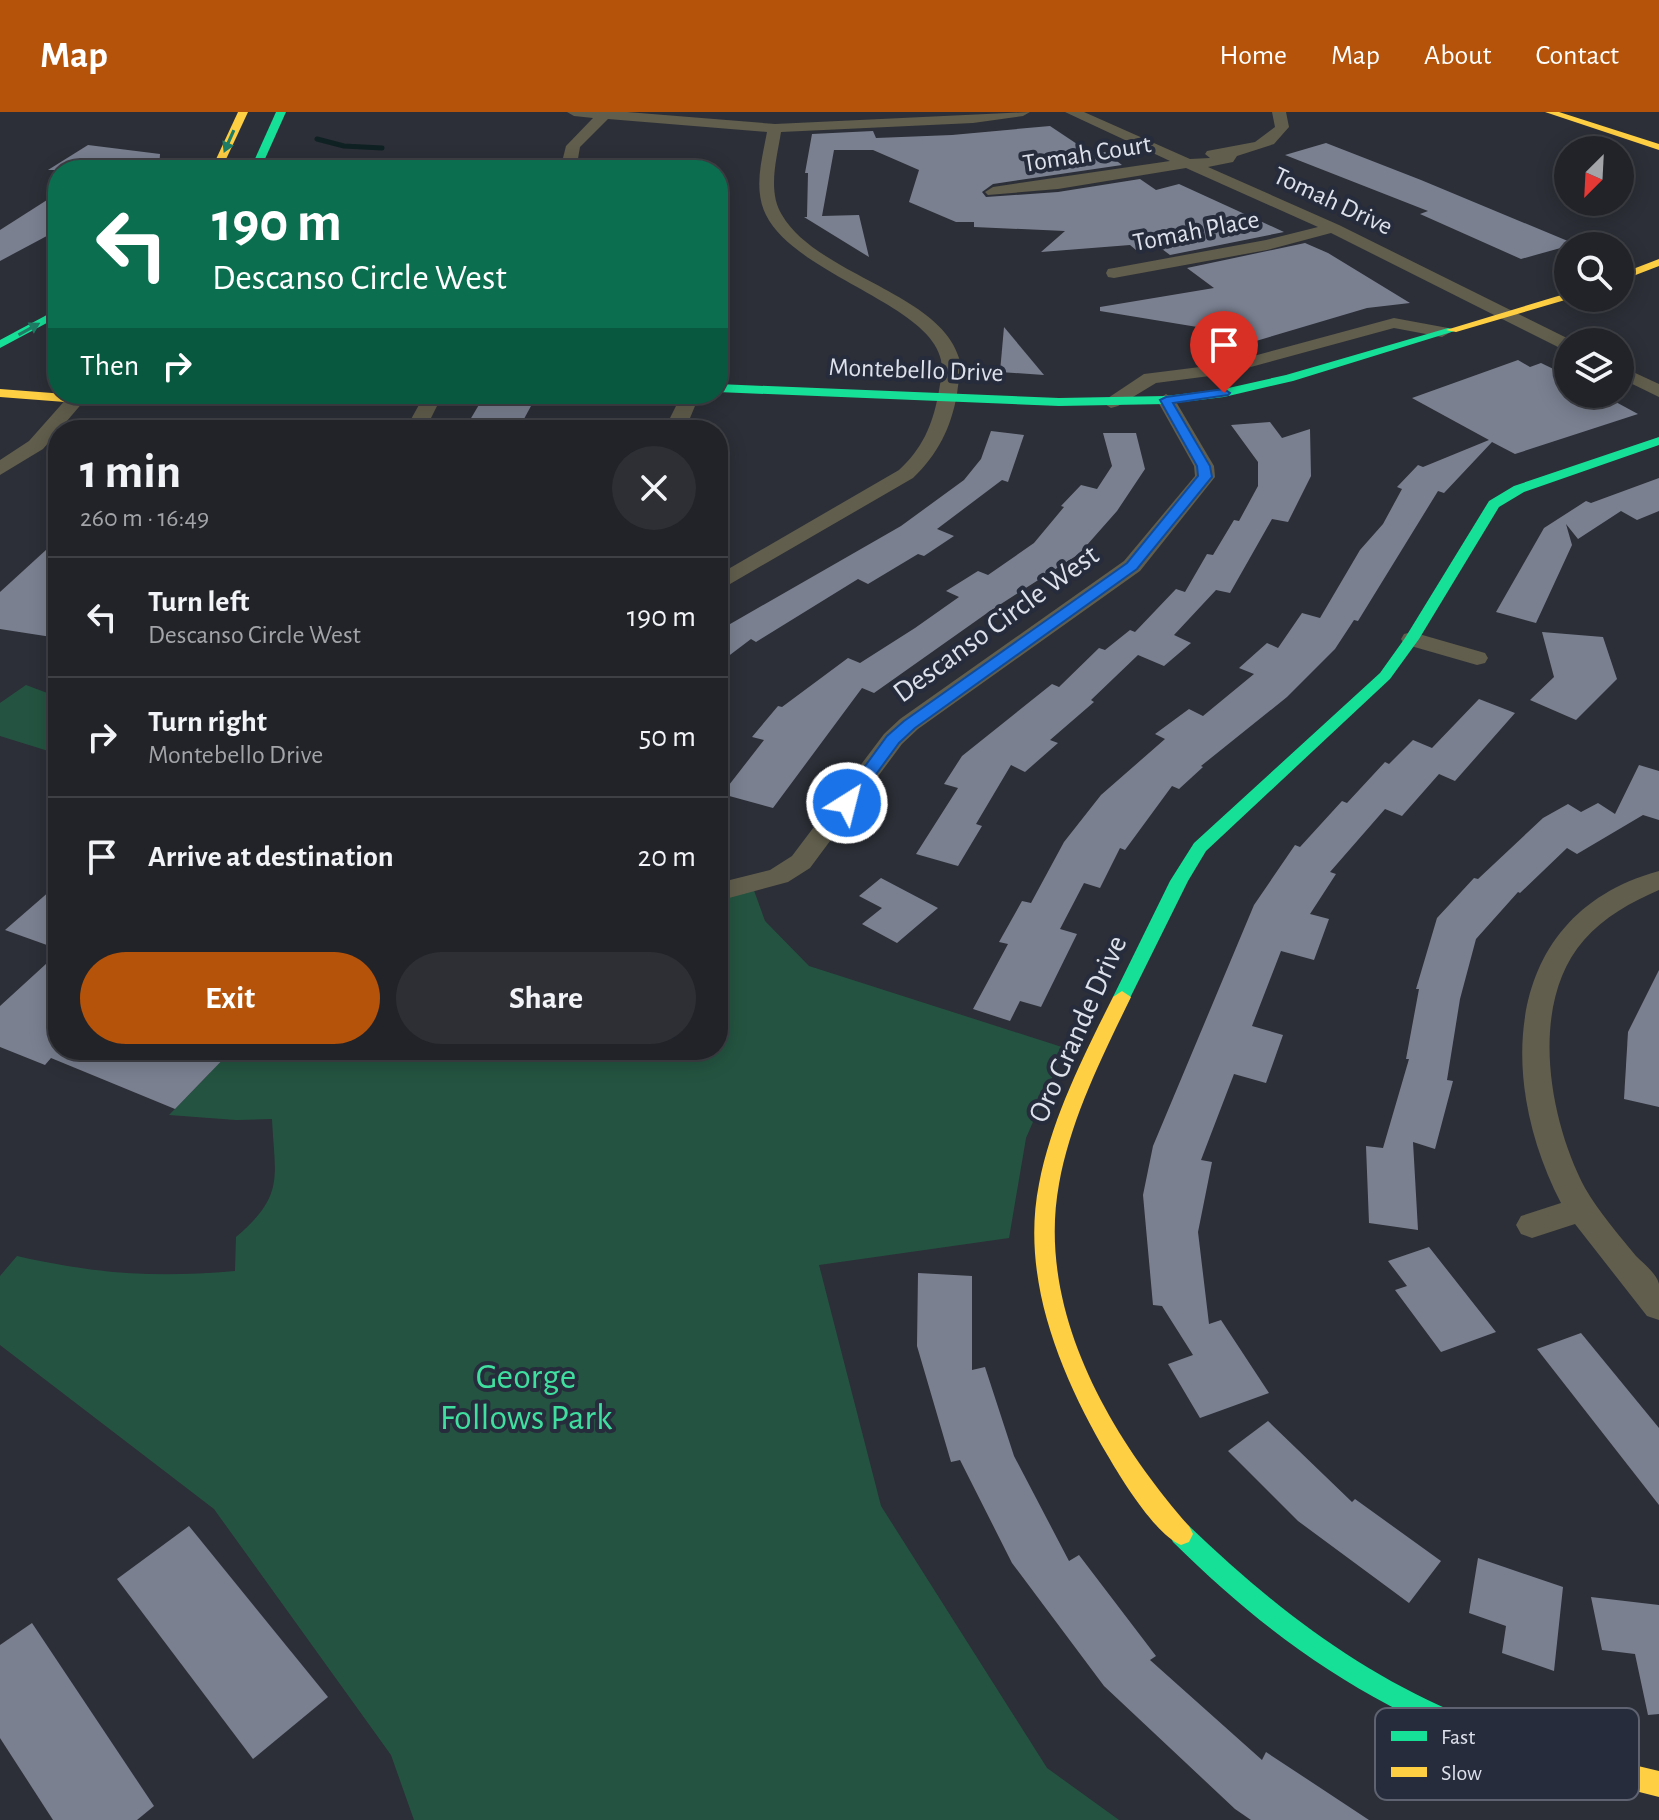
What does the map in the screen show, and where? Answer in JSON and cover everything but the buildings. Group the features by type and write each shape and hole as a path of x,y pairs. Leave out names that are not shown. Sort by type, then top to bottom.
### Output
{"main road":[{"path":"221,160 243,112"},
{"path":"259,160 281,112"},
{"path":"1550,112 1659,147"},
{"path":"1597,112 1659,132"},
{"path":"1634,272 1659,262"},
{"name":"Montebello Drive","path":"728,388 947,398 1111,402 1166,400 1224,393 1276,381 1554,300"},
{"path":"0,345 48,318"},
{"path":"0,393 48,398"},
{"name":"Oro Grande Drive","path":"1419,1708 1390,1695 1311,1646 1247,1597 1185,1537 1137,1481 1098,1416 1053,1304 1044,1224 1047,1190 1067,1113 1179,881 1200,847 1385,676 1412,639 1494,504 1519,489 1659,441"},
{"name":"Oro Grande Drive","path":"1639,1780 1659,1784"}],"street":[{"path":"574,112 775,128 973,119 1023,112"},
{"name":"Tomah Drive","path":"1072,112 1333,228 1554,338"},
{"name":"Tomah Court","path":"993,192 1095,181 1189,163 1212,164 1228,159 1231,153 1265,144 1277,135 1282,127 1279,112"},
{"path":"570,160 573,146 604,115"},
{"path":"728,578 906,474 920,461 940,432 947,398 950,358 933,330 806,251 775,218 767,199 766,185 775,128"},
{"name":"Tomah Place","path":"1114,273 1267,245 1333,228"},
{"name":"Montebello Drive","path":"1111,402 1151,378 1225,369 1394,323 1442,332"},
{"path":"1634,378 1659,391"},
{"name":"Descanso Circle West","path":"728,889 779,876 801,862 893,739 909,724 1132,566 1205,477 1204,466 1166,400"},
{"path":"58,420 72,404"},
{"path":"680,418 686,404"},
{"path":"0,469 36,445 48,431"},
{"path":"1412,639 1477,658"},
{"path":"1659,880 1603,907 1575,934 1553,968 1540,1000 1532,1040 1536,1085 1546,1132 1574,1195 1659,1306"},
{"path":"1532,1225 1583,1209"}],"green space":[{"path":"26,685 48,693 48,751 0,736 0,703"},
{"name":"George Follows Park","path":"752,885 765,921 809,966 1065,1048 1026,1138 1009,1238 819,1265 881,1506 1047,1768 1119,1820 414,1820 391,1755 214,1509 0,1345 0,1276 17,1256 125,1273 235,1271 236,1237 263,1209 274,1184 272,1119 169,1115 210,1073 209,1060 728,1060 728,890"}],"waterway":[{"path":"317,139 344,146 382,148"}],"traffic: fast":[{"path":"259,160 281,112"},
{"path":"0,345 48,318"},
{"path":"728,388 1059,402 1166,400 1224,393 1289,378 1452,330"},
{"path":"1122,997 1179,881 1200,847 1385,676 1412,639 1494,504 1519,489 1659,441"},
{"path":"1181,1534 1261,1608 1304,1640 1348,1670 1418,1708"}],"traffic: slow":[{"path":"221,160 243,112"},
{"path":"1550,112 1659,147"},
{"path":"1634,272 1659,262"},
{"path":"1452,330 1554,300"},
{"path":"0,393 48,397"},
{"path":"1122,997 1078,1090 1053,1163 1044,1233 1049,1280 1060,1327 1077,1374 1099,1419 1124,1462 1181,1534"},
{"path":"1639,1779 1659,1784"}],"route":[{"path":"847,803 893,739 909,724 1132,566 1205,477 1204,466 1166,400 1224,393"}]}
